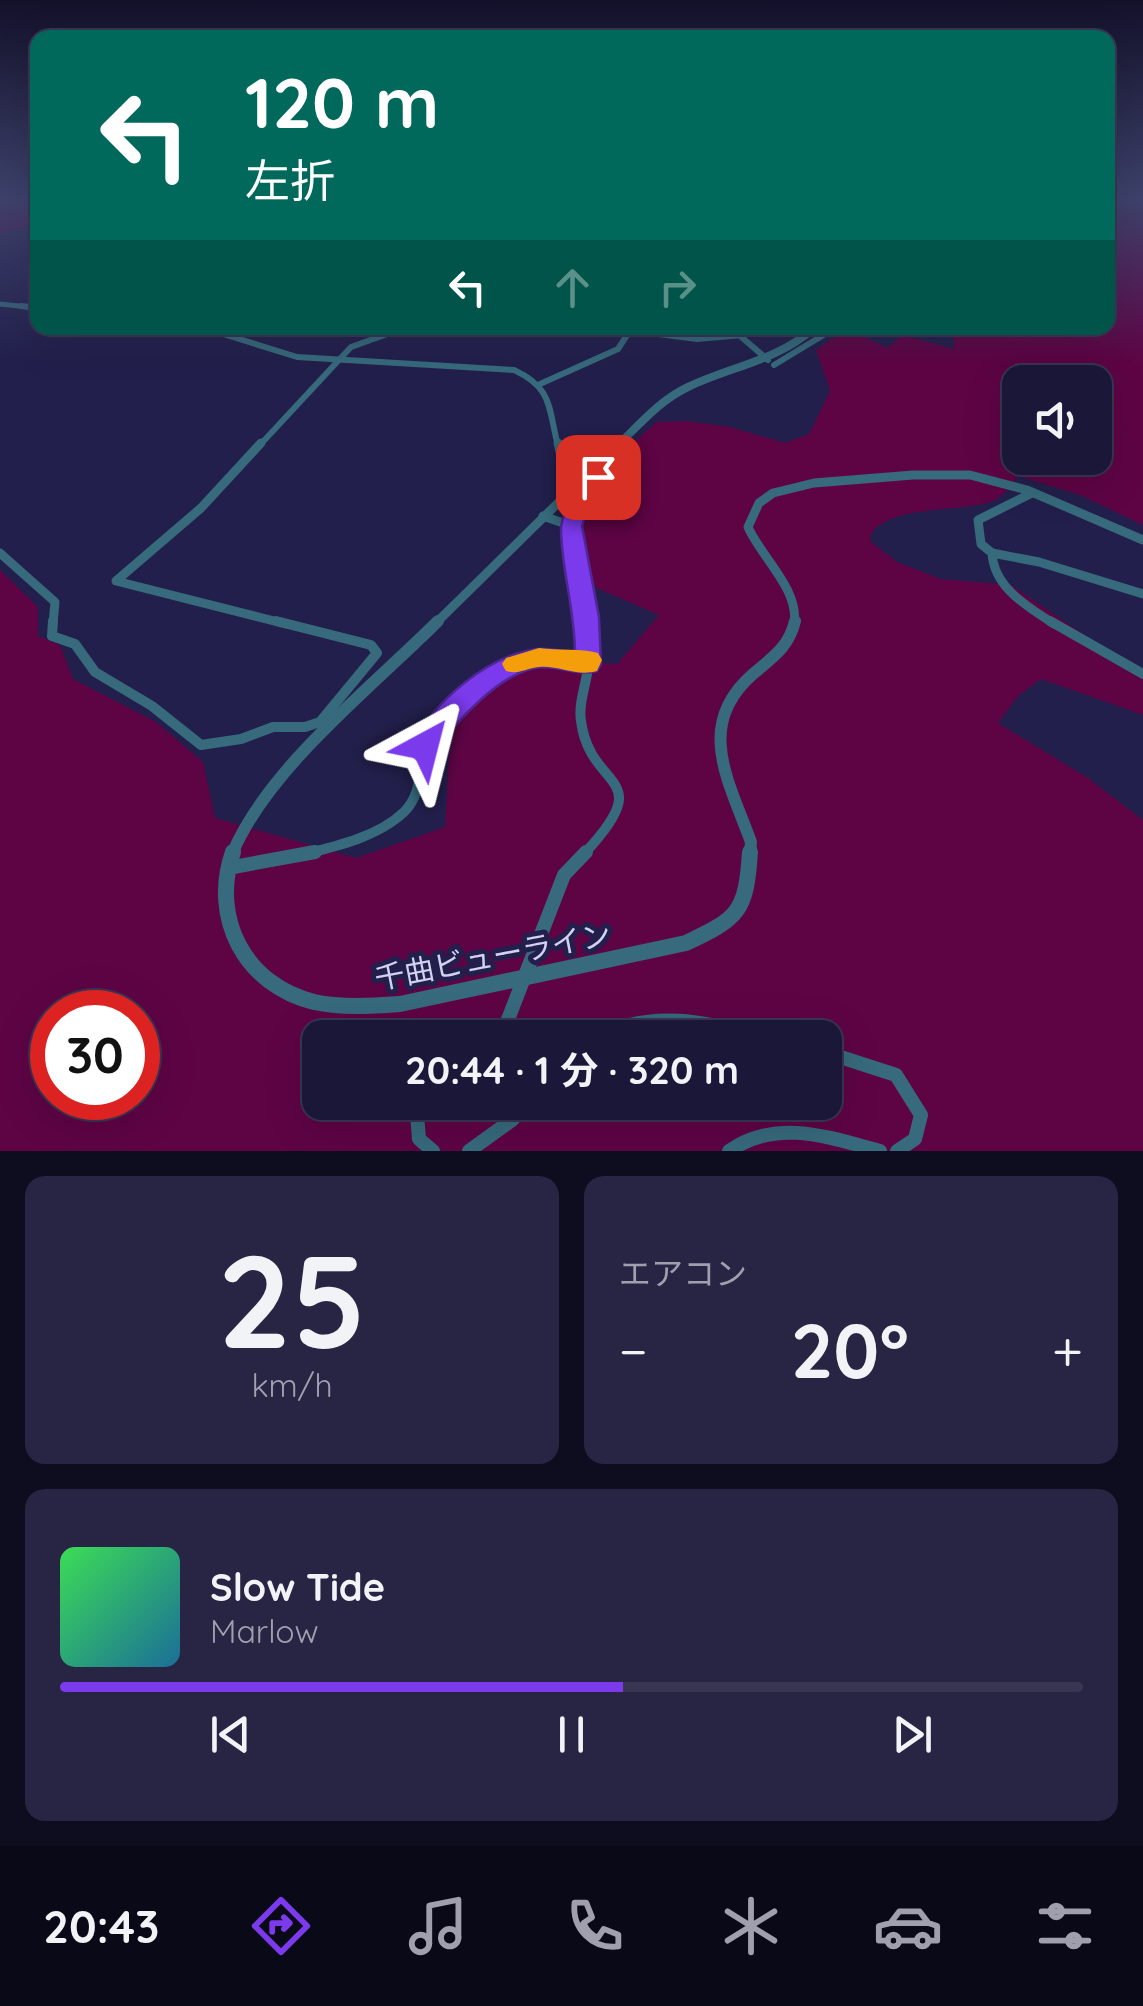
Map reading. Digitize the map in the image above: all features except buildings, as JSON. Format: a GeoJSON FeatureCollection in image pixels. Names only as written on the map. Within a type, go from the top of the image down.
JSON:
{"type":"FeatureCollection","features":[{"type":"Feature","properties":{"kind":"street"},"geometry":{"type":"LineString","coordinates":[[0,304],[30,307]]}},
{"type":"Feature","properties":{"kind":"street"},"geometry":{"type":"LineString","coordinates":[[226,335],[297,357],[503,369],[540,384],[618,349],[627,335]]}},
{"type":"Feature","properties":{"kind":"street"},"geometry":{"type":"LineString","coordinates":[[0,553],[55,602],[52,636],[74,644],[90,671],[146,702],[200,745],[241,738],[273,727],[305,727],[320,722],[372,660],[376,649],[116,580],[201,508],[355,345],[384,335]]}},
{"type":"Feature","properties":{"kind":"street"},"geometry":{"type":"LineString","coordinates":[[671,335],[697,339],[742,335],[771,362],[822,335]]}},
{"type":"Feature","properties":{"kind":"street","name":"千曲ビューライン"},"geometry":{"type":"LineString","coordinates":[[807,335],[771,362],[681,390],[542,516],[268,792],[238,837],[227,868],[224,910],[238,948],[260,976],[292,995],[358,1008],[400,1004],[686,942],[718,930],[740,906],[748,884],[751,842],[722,761],[718,726],[739,686],[790,642],[796,617],[794,600],[751,539],[748,516],[754,506],[774,492],[954,474],[990,478],[1143,540]]}},
{"type":"Feature","properties":{"kind":"street"},"geometry":{"type":"LineString","coordinates":[[508,1020],[564,875],[611,825],[620,806],[619,792],[582,734],[580,715],[588,664],[587,617],[572,526],[599,478],[562,464],[540,384]]}},
{"type":"Feature","properties":{"kind":"street"},"geometry":{"type":"LineString","coordinates":[[1032,493],[978,520],[980,542],[992,553],[1039,562],[1143,594]]}},
{"type":"Feature","properties":{"kind":"street"},"geometry":{"type":"LineString","coordinates":[[542,516],[572,526]]}},
{"type":"Feature","properties":{"kind":"street"},"geometry":{"type":"LineString","coordinates":[[992,553],[993,572],[1012,595],[1105,656],[1143,674]]}},
{"type":"Feature","properties":{"kind":"street"},"geometry":{"type":"LineString","coordinates":[[227,868],[304,855],[397,819],[420,789],[425,746],[443,717],[503,670],[526,659],[588,664]]}},
{"type":"Feature","properties":{"kind":"street"},"geometry":{"type":"LineString","coordinates":[[637,1020],[663,1016],[682,1020]]}},
{"type":"Feature","properties":{"kind":"street"},"geometry":{"type":"LineString","coordinates":[[842,1058],[896,1075],[918,1105],[921,1114],[916,1140],[897,1151]]}},
{"type":"Feature","properties":{"kind":"street"},"geometry":{"type":"LineString","coordinates":[[417,1120],[419,1139],[433,1151]]}},
{"type":"Feature","properties":{"kind":"street"},"geometry":{"type":"LineString","coordinates":[[469,1151],[512,1120]]}},
{"type":"Feature","properties":{"kind":"street"},"geometry":{"type":"LineString","coordinates":[[728,1151],[737,1143],[763,1134],[807,1132],[880,1151]]}},
{"type":"Feature","properties":{"kind":"shaded area"},"geometry":{"type":"Polygon","coordinates":[[[1115,255],[1143,255],[1143,525],[1080,495],[1018,476],[1006,492],[985,504],[912,513],[880,525],[870,535],[871,542],[897,562],[941,579],[1011,585],[1143,675],[1143,715],[1041,679],[1018,696],[998,723],[1088,778],[1143,820],[1143,1151],[0,1151],[0,570],[38,607],[38,636],[60,645],[73,679],[156,722],[203,762],[215,818],[356,858],[445,827],[449,756],[464,689],[536,659],[617,664],[659,615],[590,585],[580,523],[598,482],[621,453],[657,422],[730,427],[785,443],[809,434],[830,391],[816,350],[837,335],[861,335],[887,348],[903,335],[954,349],[953,335],[1115,335],[1115,255]]]}},
{"type":"Feature","properties":{"kind":"slow traffic"},"geometry":{"type":"LineString","coordinates":[[515,664],[539,658],[588,664],[589,660]]}},
{"type":"Feature","properties":{"kind":"route"},"geometry":{"type":"LineString","coordinates":[[425,746],[443,717],[503,670],[526,659],[539,658],[588,664],[587,617],[572,526],[598,477]]}}]}
